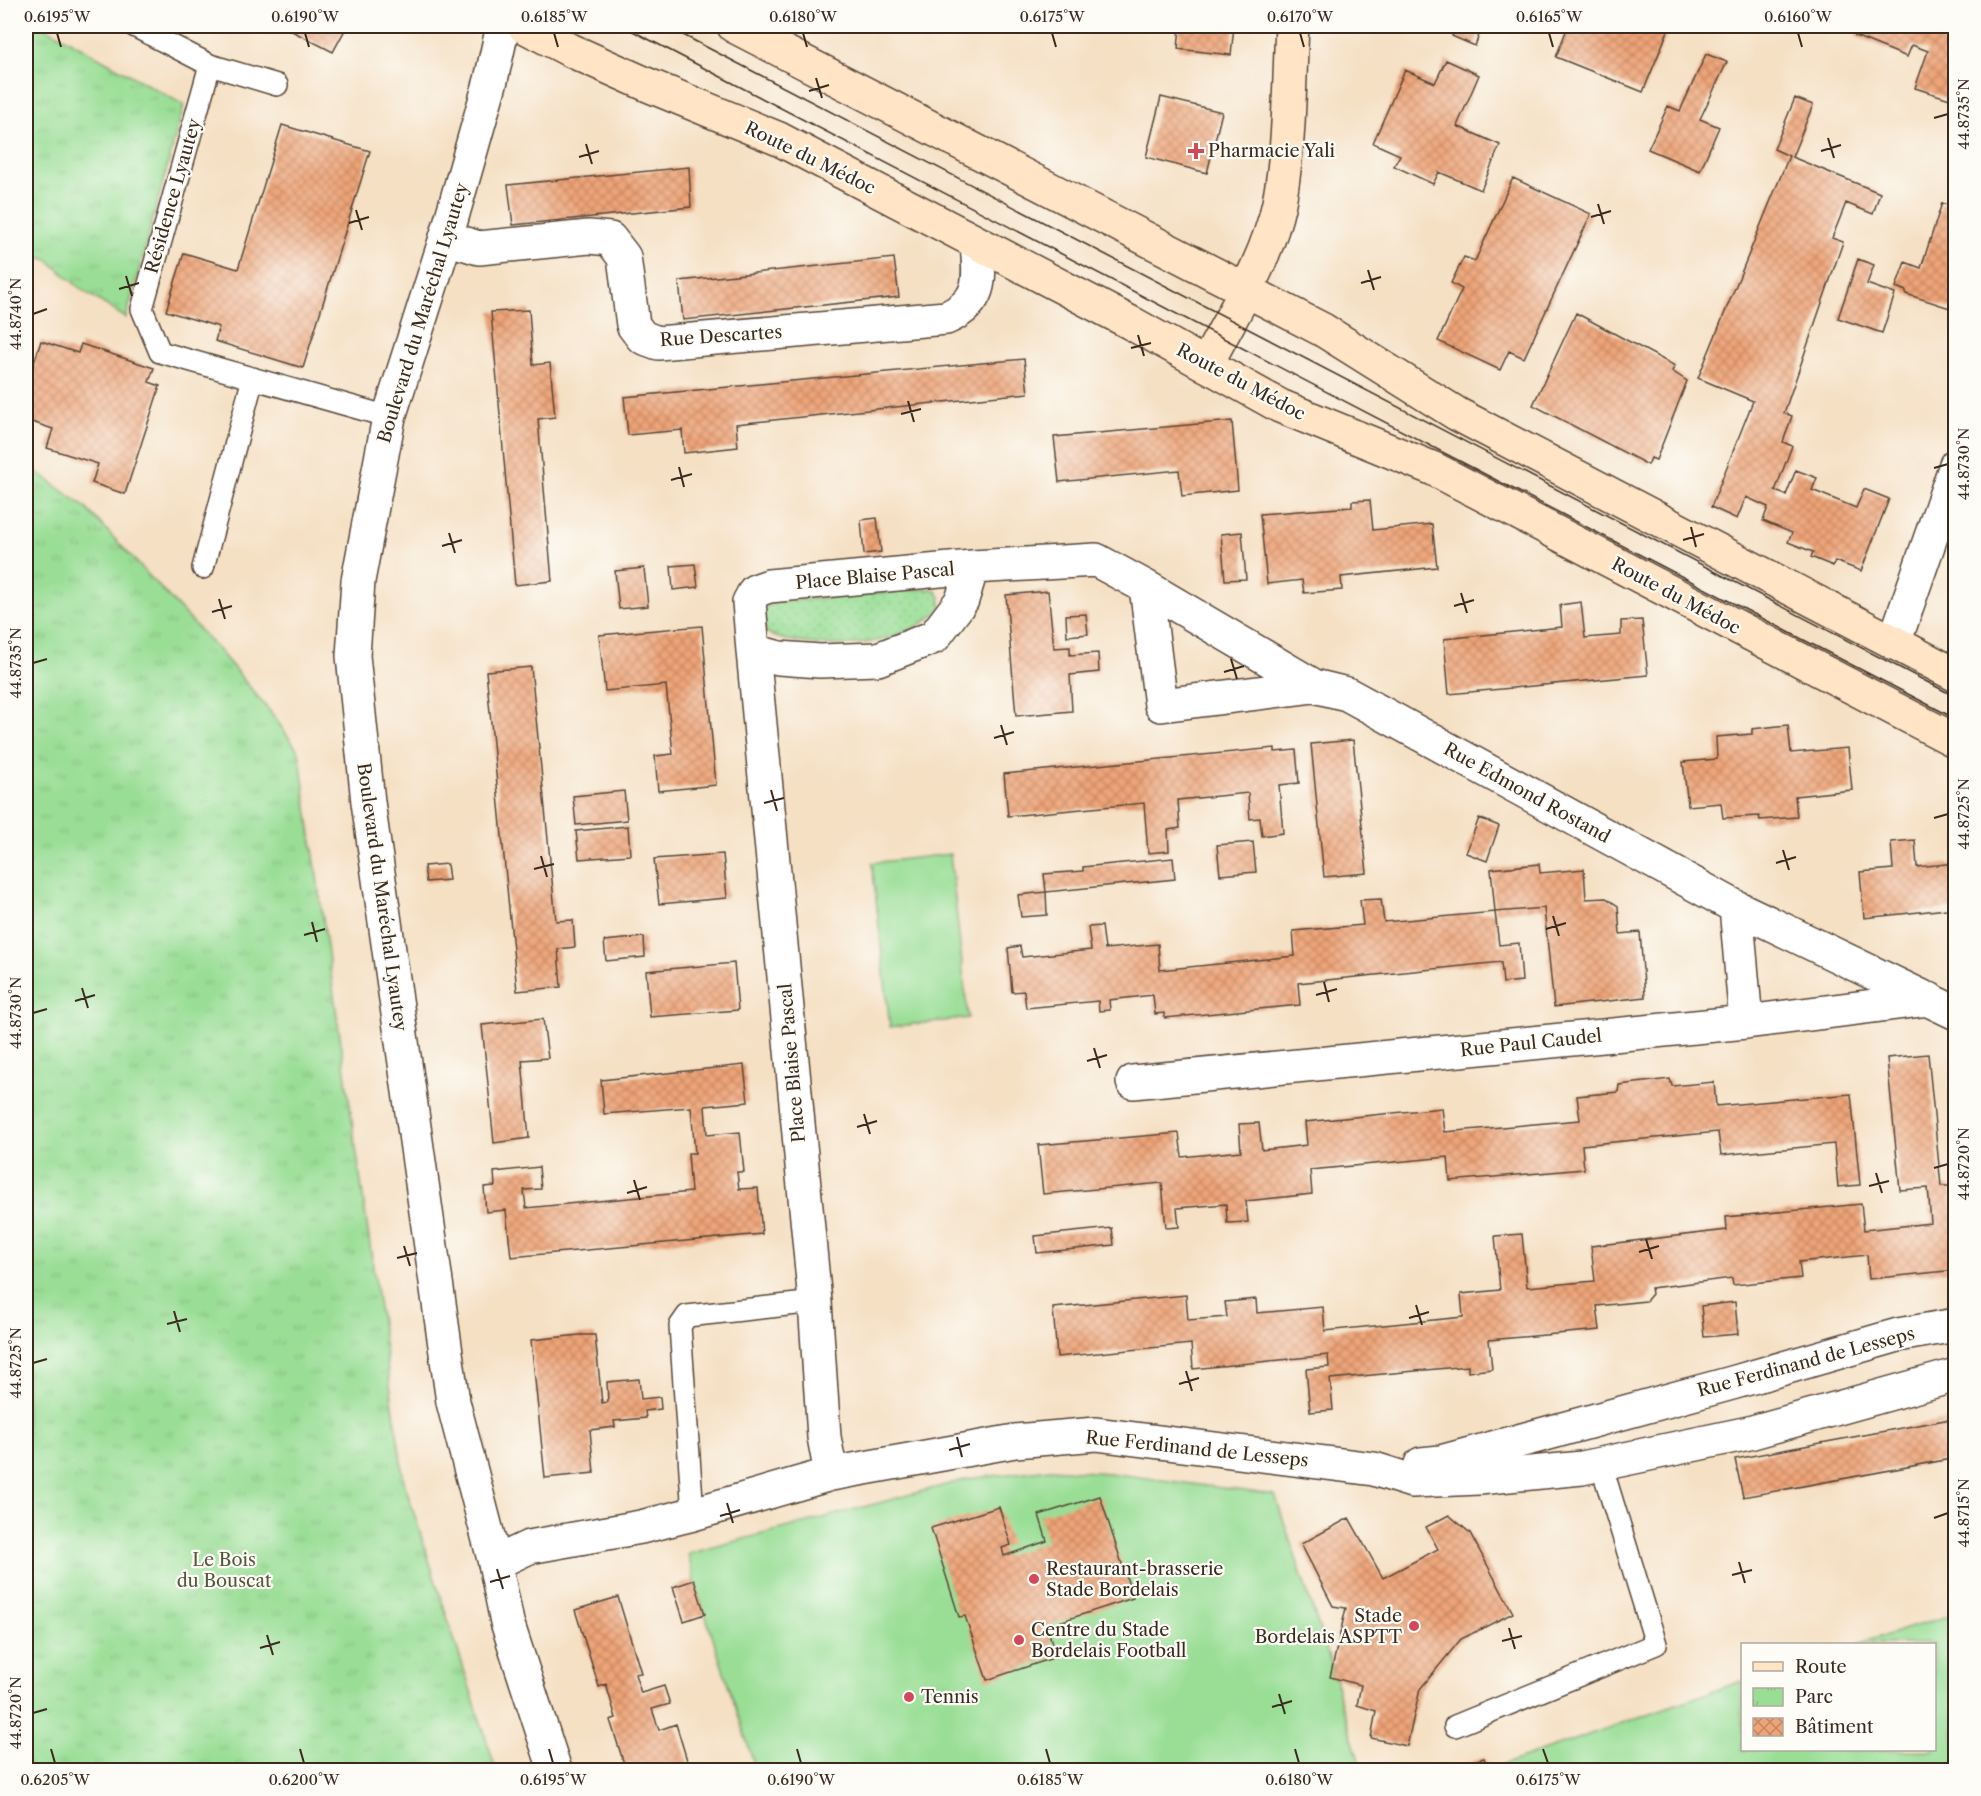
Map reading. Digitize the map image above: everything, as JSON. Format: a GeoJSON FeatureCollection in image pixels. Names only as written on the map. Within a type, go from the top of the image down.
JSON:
{"type":"FeatureCollection","features":[{"type":"Feature","properties":{"kind":"main road","name":"Route du Médoc"},"geometry":{"type":"LineString","coordinates":[[524,26],[570,50],[648,85],[779,139],[1133,324],[1280,406],[1434,469],[1956,741]]}},
{"type":"Feature","properties":{"kind":"main road"},"geometry":{"type":"LineString","coordinates":[[734,26],[1323,330],[1457,414],[1956,675]]}},
{"type":"Feature","properties":{"kind":"main road"},"geometry":{"type":"LineString","coordinates":[[1206,365],[1246,290],[1263,252],[1278,203],[1285,151],[1292,26]]}},
{"type":"Feature","properties":{"kind":"street","name":"Boulevard du Maréchal Lyautey"},"geometry":{"type":"LineString","coordinates":[[503,26],[491,80],[446,238],[389,417],[358,581],[353,656],[368,802],[453,1402],[495,1563],[507,1622],[555,1770]]}},
{"type":"Feature","properties":{"kind":"street","name":"Rue Descartes"},"geometry":{"type":"LineString","coordinates":[[446,238],[479,248],[589,237],[610,239],[624,257],[633,326],[642,338],[658,344],[946,318],[960,311],[971,301],[977,289],[980,273],[977,244]]}},
{"type":"Feature","properties":{"kind":"street"},"geometry":{"type":"LineString","coordinates":[[1894,642],[1956,465]]}},
{"type":"Feature","properties":{"kind":"street","name":"Rue Edmond Rostand"},"geometry":{"type":"LineString","coordinates":[[972,567],[1096,560],[1314,686],[1347,694],[1736,908],[1942,1006]]}},
{"type":"Feature","properties":{"kind":"street","name":"Place Blaise Pascal"},"geometry":{"type":"LineString","coordinates":[[753,651],[778,658],[878,659],[934,637],[962,600],[972,567],[769,586],[755,591],[749,602],[753,651],[815,1302],[825,1437],[831,1474]]}},
{"type":"Feature","properties":{"kind":"street","name":"Rue Edmond Rostand"},"geometry":{"type":"LineString","coordinates":[[1146,587],[1161,705],[1314,686]]}},
{"type":"Feature","properties":{"kind":"street"},"geometry":{"type":"LineString","coordinates":[[1736,908],[1746,1022]]}},
{"type":"Feature","properties":{"kind":"street","name":"Rue Paul Caudel"},"geometry":{"type":"LineString","coordinates":[[1133,1082],[1746,1022],[1942,1006]]}},
{"type":"Feature","properties":{"kind":"street","name":"Rue Ferdinand de Lesseps"},"geometry":{"type":"LineString","coordinates":[[1374,1469],[1441,1462],[1732,1383],[1898,1335],[1956,1325]]}},
{"type":"Feature","properties":{"kind":"street","name":"Rue Ferdinand de Lesseps"},"geometry":{"type":"LineString","coordinates":[[495,1563],[528,1547],[641,1527],[831,1474],[1015,1441],[1096,1434],[1374,1469],[1412,1481],[1479,1478],[1582,1468],[1601,1464],[1749,1432],[1956,1375]]}},
{"type":"Feature","properties":{"kind":"street"},"geometry":{"type":"LineString","coordinates":[[1658,1402],[1672,1448]]}},
{"type":"Feature","properties":{"kind":"lane"},"geometry":{"type":"LineString","coordinates":[[134,26],[210,65],[277,85]]}},
{"type":"Feature","properties":{"kind":"lane","name":"Résidence Lyautey"},"geometry":{"type":"LineString","coordinates":[[210,65],[142,309],[160,352],[389,417]]}},
{"type":"Feature","properties":{"kind":"lane"},"geometry":{"type":"LineString","coordinates":[[203,568],[253,378]]}},
{"type":"Feature","properties":{"kind":"lane"},"geometry":{"type":"LineString","coordinates":[[693,1514],[680,1326],[687,1316],[815,1302]]}},
{"type":"Feature","properties":{"kind":"lane"},"geometry":{"type":"LineString","coordinates":[[1455,1726],[1656,1644],[1601,1464]]}},
{"type":"Feature","properties":{"kind":"green space"},"geometry":{"type":"Polygon","coordinates":[[[26,26],[43,26],[184,105],[126,318],[82,290],[48,260],[26,253],[26,26]]]}},
{"type":"Feature","properties":{"kind":"green space","name":"Le Bois du Bouscat"},"geometry":{"type":"Polygon","coordinates":[[[26,464],[85,507],[222,654],[272,714],[299,752],[404,1482],[496,1770],[26,1770],[26,464]]]}},
{"type":"Feature","properties":{"kind":"green space"},"geometry":{"type":"Polygon","coordinates":[[[935,590],[940,597],[942,608],[928,620],[896,636],[860,644],[824,645],[786,640],[766,632],[764,612],[767,607],[778,602],[935,590]]]}},
{"type":"Feature","properties":{"kind":"green space"},"geometry":{"type":"Polygon","coordinates":[[[950,854],[968,1018],[890,1027],[872,863],[950,854]]]}},
{"type":"Feature","properties":{"kind":"green space","name":"Centre du Stade Bordelais Football"},"geometry":{"type":"Polygon","coordinates":[[[1050,1469],[1109,1473],[1275,1495],[1332,1667],[1330,1677],[1337,1679],[1338,1694],[1362,1770],[756,1770],[694,1580],[688,1554],[968,1479],[1050,1469]]]}},
{"type":"Feature","properties":{"kind":"green space"},"geometry":{"type":"Polygon","coordinates":[[[1955,1614],[1955,1770],[1488,1770],[1741,1681],[1741,1751],[1936,1751],[1936,1643],[1860,1643],[1955,1614]]]}},
{"type":"Feature","properties":{"kind":"building"},"geometry":{"type":"Polygon","coordinates":[[[282,26],[347,26],[333,52],[282,26]]]}},
{"type":"Feature","properties":{"kind":"building"},"geometry":{"type":"Polygon","coordinates":[[[1180,26],[1234,26],[1231,55],[1178,49],[1180,26]]]}},
{"type":"Feature","properties":{"kind":"building"},"geometry":{"type":"Polygon","coordinates":[[[1456,26],[1479,35],[1475,46],[1452,36],[1456,26]]]}},
{"type":"Feature","properties":{"kind":"building"},"geometry":{"type":"Polygon","coordinates":[[[1568,26],[1670,26],[1643,92],[1556,57],[1568,26]]]}},
{"type":"Feature","properties":{"kind":"building"},"geometry":{"type":"Polygon","coordinates":[[[1859,26],[1956,26],[1956,101],[1915,88],[1928,51],[1912,45],[1907,57],[1855,36],[1859,26]]]}},
{"type":"Feature","properties":{"kind":"building"},"geometry":{"type":"Polygon","coordinates":[[[1706,54],[1727,62],[1700,119],[1719,127],[1700,171],[1648,149],[1668,106],[1680,111],[1706,54]]]}},
{"type":"Feature","properties":{"kind":"building"},"geometry":{"type":"Polygon","coordinates":[[[1446,60],[1479,75],[1457,126],[1500,145],[1481,190],[1439,172],[1433,184],[1394,166],[1400,155],[1373,143],[1405,70],[1435,83],[1446,60]]]}},
{"type":"Feature","properties":{"kind":"building"},"geometry":{"type":"Polygon","coordinates":[[[1161,97],[1222,112],[1207,173],[1146,157],[1161,97]]]}},
{"type":"Feature","properties":{"kind":"building"},"geometry":{"type":"Polygon","coordinates":[[[1795,98],[1813,105],[1792,157],[1880,193],[1873,214],[1846,203],[1832,238],[1843,242],[1784,413],[1792,416],[1783,442],[1792,446],[1775,491],[1786,495],[1796,470],[1817,478],[1812,490],[1856,508],[1864,489],[1889,499],[1861,571],[1835,561],[1833,566],[1811,557],[1813,552],[1788,542],[1792,533],[1763,521],[1768,507],[1746,497],[1737,519],[1711,507],[1753,401],[1698,378],[1789,156],[1774,149],[1795,98]]]}},
{"type":"Feature","properties":{"kind":"building"},"geometry":{"type":"Polygon","coordinates":[[[282,125],[370,151],[303,368],[215,341],[219,327],[166,311],[184,253],[238,269],[282,125]]]}},
{"type":"Feature","properties":{"kind":"building"},"geometry":{"type":"Polygon","coordinates":[[[689,167],[691,207],[513,225],[508,185],[689,167]]]}},
{"type":"Feature","properties":{"kind":"building"},"geometry":{"type":"Polygon","coordinates":[[[1513,178],[1591,214],[1524,358],[1509,351],[1500,370],[1438,341],[1462,289],[1451,283],[1464,257],[1475,261],[1513,178]]]}},
{"type":"Feature","properties":{"kind":"building"},"geometry":{"type":"Polygon","coordinates":[[[1942,203],[1956,208],[1956,310],[1906,294],[1906,291],[1896,287],[1905,262],[1921,268],[1942,203]]]}},
{"type":"Feature","properties":{"kind":"building"},"geometry":{"type":"Polygon","coordinates":[[[894,258],[899,297],[683,320],[679,281],[894,258]]]}},
{"type":"Feature","properties":{"kind":"building"},"geometry":{"type":"Polygon","coordinates":[[[1858,259],[1874,265],[1867,284],[1895,294],[1882,333],[1838,318],[1858,259]]]}},
{"type":"Feature","properties":{"kind":"building"},"geometry":{"type":"Polygon","coordinates":[[[529,310],[533,365],[550,363],[555,417],[538,419],[552,581],[515,585],[491,312],[529,310]]]}},
{"type":"Feature","properties":{"kind":"building"},"geometry":{"type":"Polygon","coordinates":[[[1576,313],[1675,366],[1672,371],[1687,381],[1656,460],[1651,458],[1648,465],[1533,405],[1576,313]]]}},
{"type":"Feature","properties":{"kind":"building"},"geometry":{"type":"Polygon","coordinates":[[[41,341],[78,353],[81,344],[154,368],[149,382],[160,386],[125,494],[92,483],[98,464],[47,448],[53,429],[26,420],[26,388],[41,341]]]}},
{"type":"Feature","properties":{"kind":"building"},"geometry":{"type":"Polygon","coordinates":[[[1024,359],[1028,393],[736,424],[738,447],[684,453],[682,430],[628,435],[624,397],[1024,359]]]}},
{"type":"Feature","properties":{"kind":"building"},"geometry":{"type":"Polygon","coordinates":[[[1232,421],[1238,490],[1182,496],[1179,470],[1059,482],[1054,437],[1232,421]]]}},
{"type":"Feature","properties":{"kind":"building"},"geometry":{"type":"Polygon","coordinates":[[[1370,500],[1373,530],[1432,524],[1437,567],[1341,577],[1342,590],[1304,593],[1302,580],[1267,584],[1260,514],[1352,507],[1352,501],[1370,500]]]}},
{"type":"Feature","properties":{"kind":"building"},"geometry":{"type":"Polygon","coordinates":[[[877,518],[881,552],[864,554],[861,520],[877,518]]]}},
{"type":"Feature","properties":{"kind":"building"},"geometry":{"type":"Polygon","coordinates":[[[1242,532],[1246,579],[1225,580],[1221,534],[1242,532]]]}},
{"type":"Feature","properties":{"kind":"building"},"geometry":{"type":"Polygon","coordinates":[[[695,564],[698,587],[673,590],[671,566],[695,564]]]}},
{"type":"Feature","properties":{"kind":"building"},"geometry":{"type":"Polygon","coordinates":[[[644,568],[648,606],[619,609],[615,571],[644,568]]]}},
{"type":"Feature","properties":{"kind":"building"},"geometry":{"type":"Polygon","coordinates":[[[1048,591],[1054,648],[1070,647],[1070,655],[1098,653],[1099,672],[1070,675],[1072,711],[1016,716],[1006,595],[1048,591]]]}},
{"type":"Feature","properties":{"kind":"building"},"geometry":{"type":"Polygon","coordinates":[[[1581,602],[1585,638],[1621,635],[1621,621],[1642,620],[1648,675],[1449,694],[1444,639],[1562,627],[1560,605],[1581,602]]]}},
{"type":"Feature","properties":{"kind":"building"},"geometry":{"type":"Polygon","coordinates":[[[1086,614],[1088,634],[1067,636],[1066,615],[1086,614]]]}},
{"type":"Feature","properties":{"kind":"building"},"geometry":{"type":"Polygon","coordinates":[[[702,626],[716,785],[658,791],[655,756],[673,754],[666,685],[605,691],[599,635],[702,626]]]}},
{"type":"Feature","properties":{"kind":"building"},"geometry":{"type":"Polygon","coordinates":[[[531,667],[556,921],[573,920],[575,947],[558,949],[561,987],[517,991],[486,671],[531,667]]]}},
{"type":"Feature","properties":{"kind":"building"},"geometry":{"type":"Polygon","coordinates":[[[1788,725],[1791,753],[1848,748],[1852,790],[1795,796],[1797,817],[1760,820],[1759,816],[1723,818],[1721,803],[1688,806],[1683,762],[1717,759],[1716,737],[1752,734],[1752,729],[1788,725]]]}},
{"type":"Feature","properties":{"kind":"building"},"geometry":{"type":"Polygon","coordinates":[[[1353,740],[1367,873],[1324,877],[1311,744],[1353,740]]]}},
{"type":"Feature","properties":{"kind":"building"},"geometry":{"type":"Polygon","coordinates":[[[1275,748],[1275,752],[1296,750],[1299,783],[1279,785],[1283,833],[1262,836],[1260,818],[1250,819],[1248,793],[1178,800],[1180,828],[1168,830],[1169,851],[1148,853],[1144,803],[1008,816],[1004,774],[1275,748]]]}},
{"type":"Feature","properties":{"kind":"building"},"geometry":{"type":"Polygon","coordinates":[[[624,791],[627,820],[576,825],[573,796],[624,791]]]}},
{"type":"Feature","properties":{"kind":"building"},"geometry":{"type":"Polygon","coordinates":[[[1479,818],[1499,826],[1487,861],[1466,853],[1479,818]]]}},
{"type":"Feature","properties":{"kind":"building"},"geometry":{"type":"Polygon","coordinates":[[[628,826],[630,855],[579,859],[576,831],[628,826]]]}},
{"type":"Feature","properties":{"kind":"building"},"geometry":{"type":"Polygon","coordinates":[[[1915,840],[1917,867],[1956,863],[1956,908],[1864,918],[1860,872],[1893,869],[1891,842],[1915,840]]]}},
{"type":"Feature","properties":{"kind":"building"},"geometry":{"type":"Polygon","coordinates":[[[1253,842],[1256,872],[1220,875],[1217,845],[1253,842]]]}},
{"type":"Feature","properties":{"kind":"building"},"geometry":{"type":"Polygon","coordinates":[[[723,854],[727,898],[659,904],[654,859],[723,854]]]}},
{"type":"Feature","properties":{"kind":"building"},"geometry":{"type":"Polygon","coordinates":[[[1173,858],[1175,879],[1046,892],[1044,874],[1083,871],[1083,867],[1173,858]]]}},
{"type":"Feature","properties":{"kind":"building"},"geometry":{"type":"Polygon","coordinates":[[[447,864],[449,880],[426,882],[424,866],[447,864]]]}},
{"type":"Feature","properties":{"kind":"building"},"geometry":{"type":"Polygon","coordinates":[[[1539,864],[1540,873],[1584,869],[1586,899],[1606,898],[1618,906],[1620,934],[1640,932],[1645,997],[1554,1007],[1544,908],[1495,912],[1491,869],[1539,864]]]}},
{"type":"Feature","properties":{"kind":"building"},"geometry":{"type":"Polygon","coordinates":[[[1046,892],[1047,915],[1021,917],[1018,895],[1046,892]]]}},
{"type":"Feature","properties":{"kind":"building"},"geometry":{"type":"Polygon","coordinates":[[[1381,899],[1384,922],[1495,912],[1499,945],[1519,943],[1522,981],[1503,983],[1501,962],[1298,983],[1300,1005],[1165,1018],[1164,1013],[1155,1014],[1153,995],[1109,1000],[1110,1010],[1099,1011],[1098,1001],[1026,1008],[1024,991],[1012,992],[1008,948],[1020,946],[1022,957],[1091,950],[1088,927],[1102,926],[1105,949],[1158,944],[1160,970],[1295,956],[1293,931],[1363,925],[1360,900],[1381,899]]]}},
{"type":"Feature","properties":{"kind":"building"},"geometry":{"type":"Polygon","coordinates":[[[644,937],[645,957],[606,961],[604,941],[644,937]]]}},
{"type":"Feature","properties":{"kind":"building"},"geometry":{"type":"Polygon","coordinates":[[[734,963],[738,1010],[650,1017],[646,971],[734,963]]]}},
{"type":"Feature","properties":{"kind":"building"},"geometry":{"type":"Polygon","coordinates":[[[543,1019],[548,1058],[522,1060],[529,1138],[494,1143],[482,1025],[543,1019]]]}},
{"type":"Feature","properties":{"kind":"building"},"geometry":{"type":"Polygon","coordinates":[[[1928,1054],[1941,1186],[1950,1186],[1954,1221],[1956,1221],[1956,1270],[1869,1279],[1867,1255],[1799,1262],[1801,1278],[1733,1285],[1732,1278],[1651,1288],[1652,1294],[1646,1301],[1597,1306],[1600,1330],[1489,1340],[1492,1369],[1468,1372],[1468,1366],[1330,1379],[1333,1410],[1310,1412],[1306,1369],[1329,1367],[1328,1355],[1193,1369],[1191,1344],[1057,1357],[1053,1308],[1186,1295],[1188,1320],[1227,1317],[1225,1302],[1256,1299],[1257,1313],[1323,1307],[1325,1331],[1463,1317],[1461,1294],[1500,1290],[1495,1236],[1522,1234],[1527,1287],[1595,1281],[1591,1246],[1727,1230],[1726,1217],[1861,1204],[1864,1230],[1931,1223],[1928,1188],[1900,1190],[1887,1058],[1928,1054]]]}},
{"type":"Feature","properties":{"kind":"building"},"geometry":{"type":"Polygon","coordinates":[[[744,1065],[748,1102],[705,1106],[707,1135],[740,1132],[744,1172],[737,1172],[739,1189],[758,1188],[762,1234],[511,1257],[506,1210],[486,1212],[484,1187],[495,1186],[494,1172],[539,1167],[541,1189],[524,1190],[526,1208],[691,1192],[688,1153],[695,1153],[691,1107],[604,1114],[601,1080],[744,1065]]]}},
{"type":"Feature","properties":{"kind":"building"},"geometry":{"type":"Polygon","coordinates":[[[1670,1079],[1672,1086],[1714,1082],[1716,1106],[1851,1094],[1860,1185],[1838,1187],[1834,1144],[1721,1155],[1718,1132],[1582,1145],[1584,1169],[1450,1181],[1448,1157],[1310,1170],[1312,1194],[1246,1201],[1248,1222],[1227,1223],[1226,1204],[1177,1208],[1179,1227],[1166,1228],[1162,1183],[1043,1194],[1038,1145],[1179,1133],[1182,1157],[1241,1151],[1239,1124],[1259,1123],[1262,1150],[1307,1145],[1305,1122],[1442,1108],[1445,1132],[1580,1120],[1577,1096],[1618,1092],[1619,1085],[1670,1079]]]}},
{"type":"Feature","properties":{"kind":"building"},"geometry":{"type":"Polygon","coordinates":[[[1112,1228],[1114,1245],[1037,1253],[1035,1236],[1112,1228]]]}},
{"type":"Feature","properties":{"kind":"building"},"geometry":{"type":"Polygon","coordinates":[[[1735,1302],[1738,1334],[1704,1337],[1701,1306],[1735,1302]]]}},
{"type":"Feature","properties":{"kind":"building"},"geometry":{"type":"Polygon","coordinates":[[[595,1335],[602,1403],[608,1402],[607,1382],[639,1379],[641,1399],[660,1397],[661,1409],[645,1411],[646,1418],[614,1421],[615,1427],[590,1430],[594,1473],[545,1478],[531,1340],[595,1335]]]}},
{"type":"Feature","properties":{"kind":"building"},"geometry":{"type":"Polygon","coordinates":[[[1956,1418],[1956,1458],[1743,1497],[1735,1459],[1956,1418]]]}},
{"type":"Feature","properties":{"kind":"building"},"geometry":{"type":"Polygon","coordinates":[[[1100,1496],[1133,1598],[1047,1626],[1056,1657],[987,1680],[965,1616],[959,1617],[931,1528],[999,1507],[1011,1545],[1002,1548],[1004,1556],[1047,1541],[1039,1515],[1100,1496]]]}},
{"type":"Feature","properties":{"kind":"building","name":"Stade Bordelais ASPTT"},"geometry":{"type":"Polygon","coordinates":[[[1449,1515],[1470,1533],[1513,1613],[1461,1639],[1420,1689],[1407,1746],[1371,1738],[1376,1711],[1357,1705],[1361,1685],[1330,1677],[1346,1608],[1333,1606],[1301,1544],[1349,1518],[1383,1578],[1438,1549],[1426,1527],[1449,1515]]]}},
{"type":"Feature","properties":{"kind":"building"},"geometry":{"type":"Polygon","coordinates":[[[694,1580],[705,1614],[684,1621],[673,1587],[694,1580]]]}},
{"type":"Feature","properties":{"kind":"building"},"geometry":{"type":"Polygon","coordinates":[[[618,1597],[641,1673],[635,1674],[641,1693],[664,1686],[670,1704],[652,1709],[659,1730],[676,1724],[690,1770],[626,1770],[610,1720],[616,1718],[606,1684],[599,1687],[575,1610],[618,1597]]]}},
{"type":"Feature","properties":{"kind":"building"},"geometry":{"type":"Polygon","coordinates":[[[1484,1758],[1489,1770],[1448,1770],[1484,1758]]]}},
{"type":"Feature","properties":{"kind":"tram line"},"geometry":{"type":"LineString","coordinates":[[623,26],[1956,719]]}},
{"type":"Feature","properties":{"kind":"tram line"},"geometry":{"type":"LineString","coordinates":[[666,26],[1956,697]]}},
{"type":"Feature","properties":{"kind":"place","name":"Pharmacie Yali"},"geometry":{"type":"Point","coordinates":[1196,151]}},
{"type":"Feature","properties":{"kind":"place","name":"Restaurant-brasserie Stade Bordelais"},"geometry":{"type":"Point","coordinates":[1034,1579]}},
{"type":"Feature","properties":{"kind":"place","name":"Stade Bordelais ASPTT"},"geometry":{"type":"Point","coordinates":[1414,1626]}},
{"type":"Feature","properties":{"kind":"place","name":"Centre du Stade Bordelais Football"},"geometry":{"type":"Point","coordinates":[1019,1640]}},
{"type":"Feature","properties":{"kind":"place","name":"Tennis"},"geometry":{"type":"Point","coordinates":[909,1697]}}]}
